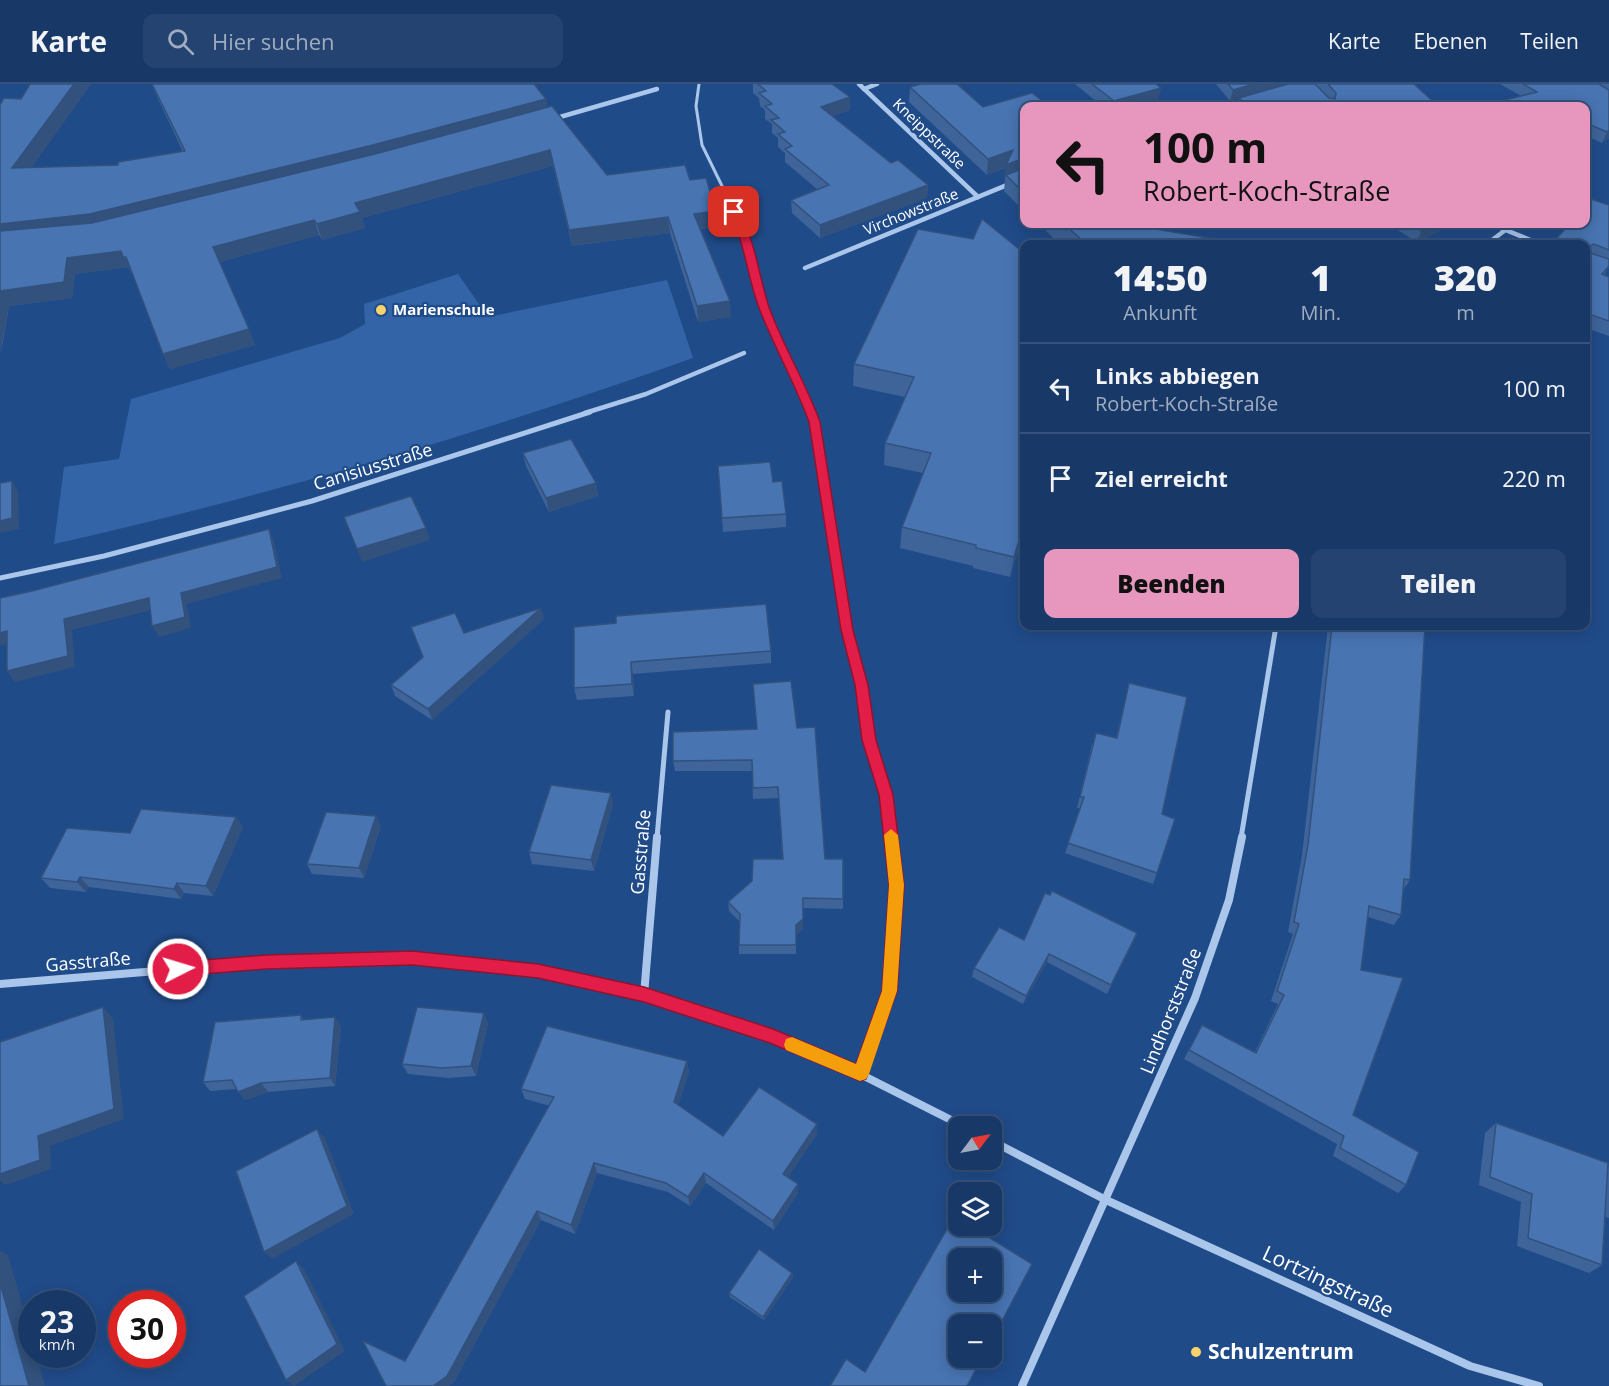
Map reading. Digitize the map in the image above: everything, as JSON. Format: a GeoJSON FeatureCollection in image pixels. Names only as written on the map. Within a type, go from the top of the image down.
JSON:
{"type":"FeatureCollection","features":[{"type":"Feature","properties":{"kind":"street","name":"Kneippstraße"},"geometry":{"type":"LineString","coordinates":[[859,84],[978,197]]}},
{"type":"Feature","properties":{"kind":"street","name":"Kneippstraße"},"geometry":{"type":"LineString","coordinates":[[864,88],[877,84]]}},
{"type":"Feature","properties":{"kind":"street"},"geometry":{"type":"LineString","coordinates":[[544,121],[657,89]]}},
{"type":"Feature","properties":{"kind":"street"},"geometry":{"type":"LineString","coordinates":[[1243,102],[1251,100]]}},
{"type":"Feature","properties":{"kind":"street","name":"Virchowstraße"},"geometry":{"type":"LineString","coordinates":[[806,268],[1020,180]]}},
{"type":"Feature","properties":{"kind":"street"},"geometry":{"type":"LineString","coordinates":[[1498,228],[1529,240]]}},
{"type":"Feature","properties":{"kind":"street"},"geometry":{"type":"LineString","coordinates":[[1492,240],[1504,231]]}},
{"type":"Feature","properties":{"kind":"street","name":"Canisiusstraße"},"geometry":{"type":"LineString","coordinates":[[0,578],[104,556],[312,501],[646,394],[744,353]]}},
{"type":"Feature","properties":{"kind":"street","name":"Lindhorststraße"},"geometry":{"type":"LineString","coordinates":[[1022,1386],[1196,998],[1229,900],[1250,796],[1275,630]]}},
{"type":"Feature","properties":{"kind":"street","name":"Gasstraße"},"geometry":{"type":"LineString","coordinates":[[644,994],[668,712]]}},
{"type":"Feature","properties":{"kind":"street","name":"Gasstraße"},"geometry":{"type":"LineString","coordinates":[[0,984],[266,962],[412,958],[538,971],[644,994],[773,1037],[860,1074],[948,1118]]}},
{"type":"Feature","properties":{"kind":"street"},"geometry":{"type":"LineString","coordinates":[[1002,1146],[1106,1200]]}},
{"type":"Feature","properties":{"kind":"street","name":"Lortzingstraße"},"geometry":{"type":"LineString","coordinates":[[1106,1200],[1470,1366],[1539,1386]]}},
{"type":"Feature","properties":{"kind":"lane"},"geometry":{"type":"LineString","coordinates":[[699,84],[695,104],[695,123],[723,192],[744,232],[764,308],[804,392],[814,422],[847,630],[861,685],[869,740],[886,795],[897,885],[890,991],[860,1074]]}},
{"type":"Feature","properties":{"kind":"shaded area"},"geometry":{"type":"Polygon","coordinates":[[[458,274],[488,317],[667,280],[693,358],[535,412],[376,461],[216,505],[54,544],[64,467],[119,459],[131,399],[340,338],[365,324],[364,304],[458,274]]]}},
{"type":"Feature","properties":{"kind":"building"},"geometry":{"type":"Polygon","coordinates":[[[30,84],[74,84],[12,168],[118,165],[118,162],[185,151],[152,84],[534,84],[546,99],[373,145],[90,214],[0,224],[0,105],[4,98],[21,99],[30,84]]]}},
{"type":"Feature","properties":{"kind":"building"},"geometry":{"type":"Polygon","coordinates":[[[758,84],[832,84],[850,97],[821,107],[891,163],[898,160],[928,185],[820,225],[791,200],[829,185],[785,149],[792,146],[778,134],[785,132],[771,120],[779,118],[765,106],[772,104],[759,93],[766,91],[758,84]]]}},
{"type":"Feature","properties":{"kind":"building"},"geometry":{"type":"Polygon","coordinates":[[[921,84],[957,84],[983,107],[1032,93],[1044,102],[1020,102],[1020,160],[1006,165],[1013,150],[988,159],[910,87],[921,84]]]}},
{"type":"Feature","properties":{"kind":"building"},"geometry":{"type":"Polygon","coordinates":[[[1092,84],[1156,84],[1161,88],[1114,101],[1092,84]]]}},
{"type":"Feature","properties":{"kind":"building"},"geometry":{"type":"Polygon","coordinates":[[[1228,84],[1254,84],[1233,90],[1228,84]]]}},
{"type":"Feature","properties":{"kind":"building"},"geometry":{"type":"Polygon","coordinates":[[[1288,84],[1315,84],[1329,98],[1335,99],[1336,93],[1328,84],[1414,84],[1434,102],[1243,102],[1239,98],[1288,84]]]}},
{"type":"Feature","properties":{"kind":"building"},"geometry":{"type":"Polygon","coordinates":[[[1523,84],[1599,84],[1609,90],[1609,130],[1607,132],[1590,125],[1590,102],[1497,102],[1537,92],[1523,84]]]}},
{"type":"Feature","properties":{"kind":"building"},"geometry":{"type":"Polygon","coordinates":[[[552,106],[607,175],[685,165],[690,180],[706,178],[716,211],[694,214],[730,301],[697,306],[668,217],[569,230],[550,150],[355,203],[360,212],[317,224],[314,220],[213,247],[249,329],[163,354],[126,257],[123,257],[121,251],[67,258],[64,282],[0,291],[0,231],[92,223],[375,154],[552,106]]]}},
{"type":"Feature","properties":{"kind":"building"},"geometry":{"type":"Polygon","coordinates":[[[1020,170],[1020,189],[1006,175],[1020,170]]]}},
{"type":"Feature","properties":{"kind":"building"},"geometry":{"type":"Polygon","coordinates":[[[1590,199],[1609,205],[1609,250],[1594,244],[1590,246],[1590,240],[1555,240],[1566,228],[1590,228],[1590,199]]]}},
{"type":"Feature","properties":{"kind":"building"},"geometry":{"type":"Polygon","coordinates":[[[982,219],[1020,250],[1020,537],[1014,557],[902,527],[931,453],[885,443],[914,377],[854,364],[918,229],[973,239],[982,219]]]}},
{"type":"Feature","properties":{"kind":"building"},"geometry":{"type":"Polygon","coordinates":[[[1068,228],[1150,228],[1221,240],[1082,240],[1068,228]]]}},
{"type":"Feature","properties":{"kind":"building"},"geometry":{"type":"Polygon","coordinates":[[[1590,253],[1609,259],[1609,266],[1602,274],[1609,277],[1609,321],[1590,314],[1590,253]]]}},
{"type":"Feature","properties":{"kind":"building"},"geometry":{"type":"Polygon","coordinates":[[[571,439],[596,483],[546,498],[523,453],[571,439]]]}},
{"type":"Feature","properties":{"kind":"building"},"geometry":{"type":"Polygon","coordinates":[[[770,462],[773,482],[782,481],[786,514],[722,518],[718,466],[770,462]]]}},
{"type":"Feature","properties":{"kind":"building"},"geometry":{"type":"Polygon","coordinates":[[[12,481],[12,518],[0,521],[0,483],[12,481]]]}},
{"type":"Feature","properties":{"kind":"building"},"geometry":{"type":"Polygon","coordinates":[[[411,496],[426,528],[357,549],[344,517],[411,496]]]}},
{"type":"Feature","properties":{"kind":"building"},"geometry":{"type":"Polygon","coordinates":[[[269,529],[277,567],[181,593],[185,617],[152,626],[149,598],[64,619],[68,656],[7,671],[7,631],[0,633],[0,598],[269,529]]]}},
{"type":"Feature","properties":{"kind":"building"},"geometry":{"type":"Polygon","coordinates":[[[766,604],[771,651],[631,662],[632,684],[574,688],[574,627],[616,623],[616,616],[766,604]]]}},
{"type":"Feature","properties":{"kind":"building"},"geometry":{"type":"Polygon","coordinates":[[[541,608],[428,709],[391,685],[423,657],[411,627],[455,613],[464,633],[541,608]]]}},
{"type":"Feature","properties":{"kind":"building"},"geometry":{"type":"Polygon","coordinates":[[[1332,630],[1425,630],[1410,880],[1404,879],[1401,915],[1369,906],[1361,970],[1403,978],[1353,1115],[1419,1152],[1406,1185],[1340,1148],[1344,1136],[1189,1050],[1202,1025],[1256,1053],[1284,995],[1277,991],[1299,924],[1294,922],[1308,845],[1332,630]]]}},
{"type":"Feature","properties":{"kind":"building"},"geometry":{"type":"Polygon","coordinates":[[[791,681],[797,728],[815,727],[825,859],[843,859],[843,899],[803,898],[803,919],[796,925],[796,945],[739,945],[740,914],[728,902],[752,881],[753,859],[783,859],[778,787],[753,788],[752,760],[673,761],[673,732],[757,729],[753,684],[791,681]]]}},
{"type":"Feature","properties":{"kind":"building"},"geometry":{"type":"Polygon","coordinates":[[[1129,683],[1187,697],[1162,814],[1175,819],[1157,873],[1068,843],[1084,797],[1080,797],[1096,733],[1117,738],[1129,683]]]}},
{"type":"Feature","properties":{"kind":"building"},"geometry":{"type":"Polygon","coordinates":[[[551,785],[611,793],[591,860],[529,852],[551,785]]]}},
{"type":"Feature","properties":{"kind":"building"},"geometry":{"type":"Polygon","coordinates":[[[141,809],[236,817],[206,886],[177,883],[174,889],[80,877],[77,882],[41,878],[67,828],[130,833],[141,809]]]}},
{"type":"Feature","properties":{"kind":"building"},"geometry":{"type":"Polygon","coordinates":[[[326,812],[376,816],[359,868],[307,864],[326,812]]]}},
{"type":"Feature","properties":{"kind":"building"},"geometry":{"type":"Polygon","coordinates":[[[1052,891],[1137,933],[1111,985],[1049,954],[1026,996],[974,968],[999,927],[1024,940],[1045,893],[1050,895],[1052,891]]]}},
{"type":"Feature","properties":{"kind":"building"},"geometry":{"type":"Polygon","coordinates":[[[103,1007],[114,1109],[38,1136],[40,1160],[0,1174],[0,1042],[103,1007]]]}},
{"type":"Feature","properties":{"kind":"building"},"geometry":{"type":"Polygon","coordinates":[[[417,1007],[484,1013],[471,1066],[442,1068],[402,1064],[417,1007]]]}},
{"type":"Feature","properties":{"kind":"building"},"geometry":{"type":"Polygon","coordinates":[[[301,1015],[301,1020],[335,1017],[330,1078],[261,1083],[238,1092],[232,1080],[203,1082],[215,1022],[301,1015]]]}},
{"type":"Feature","properties":{"kind":"building"},"geometry":{"type":"Polygon","coordinates":[[[547,1026],[687,1061],[674,1102],[723,1136],[759,1087],[817,1124],[783,1174],[798,1184],[773,1221],[704,1173],[688,1197],[666,1183],[594,1163],[571,1225],[537,1211],[447,1376],[433,1386],[386,1386],[363,1341],[405,1361],[554,1097],[521,1089],[547,1026]]]}},
{"type":"Feature","properties":{"kind":"building"},"geometry":{"type":"Polygon","coordinates":[[[1496,1123],[1608,1163],[1602,1265],[1528,1238],[1532,1194],[1490,1177],[1496,1123]]]}},
{"type":"Feature","properties":{"kind":"building"},"geometry":{"type":"Polygon","coordinates":[[[317,1129],[347,1206],[264,1252],[236,1171],[317,1129]]]}},
{"type":"Feature","properties":{"kind":"building"},"geometry":{"type":"Polygon","coordinates":[[[948,1227],[948,1236],[987,1236],[1032,1264],[1002,1321],[1002,1314],[948,1314],[948,1368],[977,1368],[967,1386],[830,1386],[846,1359],[865,1372],[948,1227]]]}},
{"type":"Feature","properties":{"kind":"building"},"geometry":{"type":"Polygon","coordinates":[[[759,1249],[792,1273],[763,1317],[729,1293],[759,1249]]]}},
{"type":"Feature","properties":{"kind":"building"},"geometry":{"type":"Polygon","coordinates":[[[296,1261],[337,1344],[286,1380],[244,1296],[296,1261]]]}},
{"type":"Feature","properties":{"kind":"building"},"geometry":{"type":"Polygon","coordinates":[[[0,1283],[18,1347],[18,1368],[24,1368],[29,1386],[0,1386],[0,1283]]]}},
{"type":"Feature","properties":{"kind":"slow traffic"},"geometry":{"type":"LineString","coordinates":[[792,1045],[860,1074],[890,991],[897,885],[891,835]]}},
{"type":"Feature","properties":{"kind":"place","name":"Marienschule"},"geometry":{"type":"Point","coordinates":[381,310]}},
{"type":"Feature","properties":{"kind":"place","name":"Schulzentrum"},"geometry":{"type":"Point","coordinates":[1196,1352]}},
{"type":"Feature","properties":{"kind":"route"},"geometry":{"type":"LineString","coordinates":[[178,969],[266,962],[412,958],[538,971],[644,994],[773,1037],[860,1074],[890,991],[897,885],[886,795],[869,740],[861,685],[847,630],[814,422],[804,392],[764,308],[756,283],[751,253],[734,212]]}}]}
